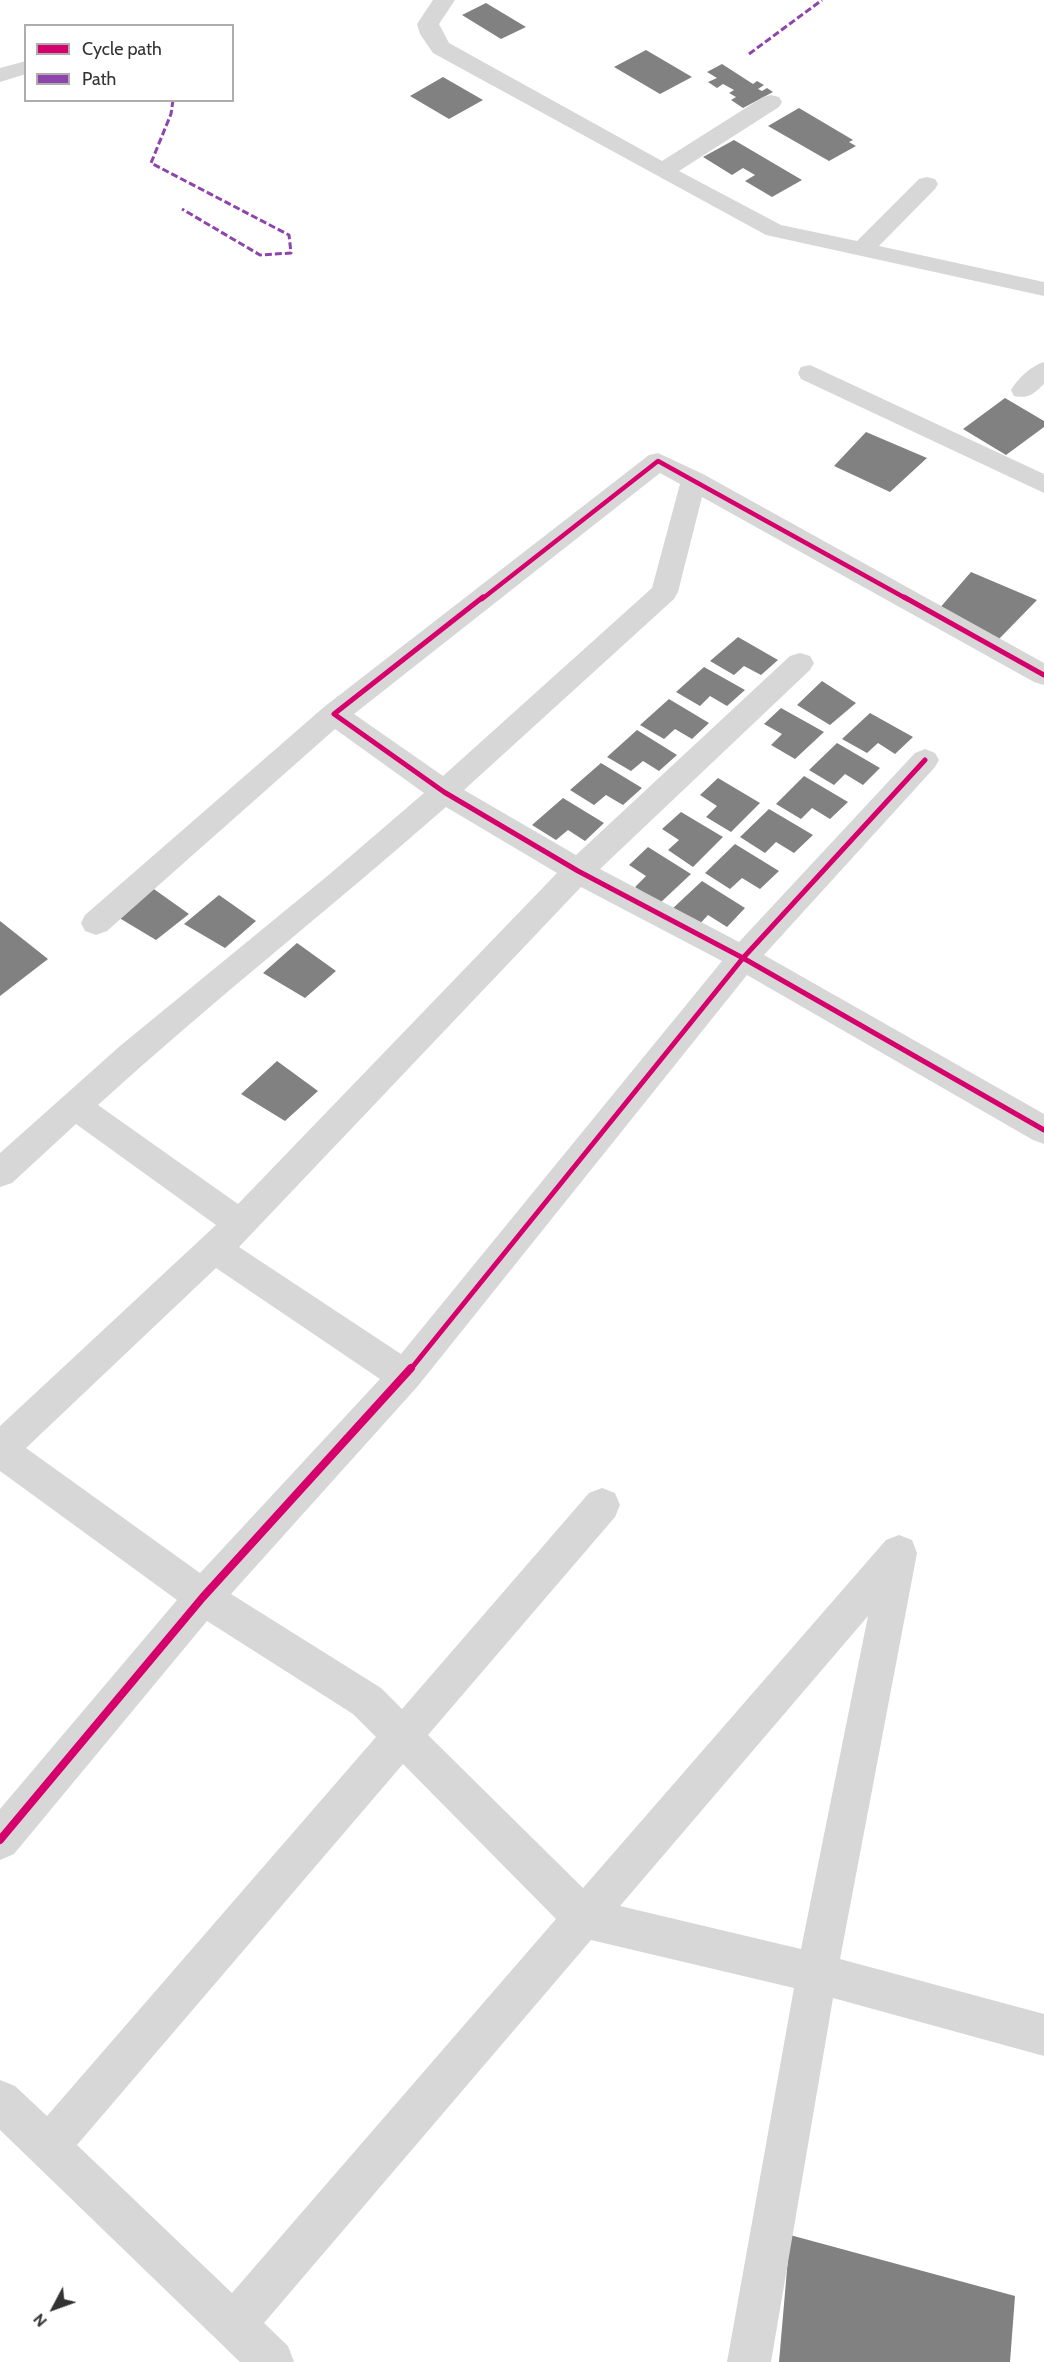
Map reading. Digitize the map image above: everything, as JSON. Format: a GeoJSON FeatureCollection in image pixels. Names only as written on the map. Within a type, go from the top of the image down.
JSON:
{"type":"FeatureCollection","features":[{"type":"Feature","properties":{"kind":"street"},"geometry":{"type":"LineString","coordinates":[[444,0],[428,24],[431,34],[441,48],[774,230],[1044,289]]}},
{"type":"Feature","properties":{"kind":"street"},"geometry":{"type":"LineString","coordinates":[[0,75],[24,68]]}},
{"type":"Feature","properties":{"kind":"street"},"geometry":{"type":"LineString","coordinates":[[663,171],[771,102]]}},
{"type":"Feature","properties":{"kind":"street"},"geometry":{"type":"LineString","coordinates":[[862,250],[927,184]]}},
{"type":"Feature","properties":{"kind":"street"},"geometry":{"type":"LineString","coordinates":[[1023,390],[1044,370]]}},
{"type":"Feature","properties":{"kind":"street"},"geometry":{"type":"LineString","coordinates":[[810,373],[1044,484]]}},
{"type":"Feature","properties":{"kind":"street"},"geometry":{"type":"LineString","coordinates":[[96,923],[333,714],[658,461],[1044,675]]}},
{"type":"Feature","properties":{"kind":"street"},"geometry":{"type":"LineString","coordinates":[[0,1173],[131,1055],[342,881],[444,792],[664,592],[694,480]]}},
{"type":"Feature","properties":{"kind":"street"},"geometry":{"type":"LineString","coordinates":[[800,663],[578,871],[240,1224],[0,1450],[203,1597],[367,1701],[584,1918],[817,1973],[1044,2035]]}},
{"type":"Feature","properties":{"kind":"street"},"geometry":{"type":"LineString","coordinates":[[333,714],[444,792],[578,871],[743,958],[1044,1130]]}},
{"type":"Feature","properties":{"kind":"street"},"geometry":{"type":"LineString","coordinates":[[0,1840],[203,1597],[405,1376],[743,958],[925,760]]}},
{"type":"Feature","properties":{"kind":"street"},"geometry":{"type":"LineString","coordinates":[[75,1106],[240,1224]]}},
{"type":"Feature","properties":{"kind":"street"},"geometry":{"type":"LineString","coordinates":[[213,1248],[405,1376]]}},
{"type":"Feature","properties":{"kind":"street"},"geometry":{"type":"LineString","coordinates":[[48,2146],[602,1505]]}},
{"type":"Feature","properties":{"kind":"street"},"geometry":{"type":"LineString","coordinates":[[233,2325],[899,1552],[817,1973],[749,2362]]}},
{"type":"Feature","properties":{"kind":"street"},"geometry":{"type":"LineString","coordinates":[[0,2101],[272,2362]]}},
{"type":"Feature","properties":{"kind":"building"},"geometry":{"type":"Polygon","coordinates":[[[486,3],[526,27],[501,39],[462,15],[486,3]]]}},
{"type":"Feature","properties":{"kind":"building"},"geometry":{"type":"Polygon","coordinates":[[[646,50],[692,77],[660,94],[614,67],[646,50]]]}},
{"type":"Feature","properties":{"kind":"building"},"geometry":{"type":"Polygon","coordinates":[[[722,64],[753,84],[757,81],[764,85],[758,89],[762,91],[767,88],[773,92],[743,108],[731,100],[736,97],[729,93],[734,90],[723,84],[717,88],[708,82],[717,78],[707,72],[722,64]]]}},
{"type":"Feature","properties":{"kind":"building"},"geometry":{"type":"Polygon","coordinates":[[[443,77],[483,100],[449,119],[410,96],[443,77]]]}},
{"type":"Feature","properties":{"kind":"building"},"geometry":{"type":"Polygon","coordinates":[[[799,108],[853,140],[849,142],[856,146],[829,161],[768,126],[799,108]]]}},
{"type":"Feature","properties":{"kind":"building"},"geometry":{"type":"Polygon","coordinates":[[[734,140],[802,180],[772,197],[745,181],[755,175],[743,168],[732,175],[703,157],[734,140]]]}},
{"type":"Feature","properties":{"kind":"building"},"geometry":{"type":"Polygon","coordinates":[[[1005,398],[1044,421],[1044,427],[1006,455],[963,429],[1005,398]]]}},
{"type":"Feature","properties":{"kind":"building"},"geometry":{"type":"Polygon","coordinates":[[[866,432],[927,458],[890,492],[834,466],[866,432]]]}},
{"type":"Feature","properties":{"kind":"building"},"geometry":{"type":"Polygon","coordinates":[[[971,572],[1037,600],[999,639],[938,610],[971,572]]]}},
{"type":"Feature","properties":{"kind":"building"},"geometry":{"type":"Polygon","coordinates":[[[738,637],[778,660],[761,675],[744,666],[734,675],[710,661],[738,637]]]}},
{"type":"Feature","properties":{"kind":"building"},"geometry":{"type":"Polygon","coordinates":[[[704,667],[745,690],[727,706],[710,696],[700,706],[676,692],[704,667]]]}},
{"type":"Feature","properties":{"kind":"building"},"geometry":{"type":"Polygon","coordinates":[[[822,681],[856,703],[830,725],[797,705],[822,681]]]}},
{"type":"Feature","properties":{"kind":"building"},"geometry":{"type":"Polygon","coordinates":[[[669,699],[709,723],[692,739],[675,729],[664,739],[640,725],[669,699]]]}},
{"type":"Feature","properties":{"kind":"building"},"geometry":{"type":"Polygon","coordinates":[[[781,708],[824,732],[795,759],[771,745],[782,734],[764,724],[781,708]]]}},
{"type":"Feature","properties":{"kind":"building"},"geometry":{"type":"Polygon","coordinates":[[[870,713],[913,737],[895,754],[878,743],[867,753],[842,739],[870,713]]]}},
{"type":"Feature","properties":{"kind":"building"},"geometry":{"type":"Polygon","coordinates":[[[637,730],[677,755],[659,771],[643,761],[631,771],[607,757],[637,730]]]}},
{"type":"Feature","properties":{"kind":"building"},"geometry":{"type":"Polygon","coordinates":[[[837,743],[880,768],[863,785],[845,774],[834,785],[809,770],[837,743]]]}},
{"type":"Feature","properties":{"kind":"building"},"geometry":{"type":"Polygon","coordinates":[[[601,763],[642,788],[623,805],[606,795],[594,805],[570,790],[601,763]]]}},
{"type":"Feature","properties":{"kind":"building"},"geometry":{"type":"Polygon","coordinates":[[[804,776],[848,802],[830,819],[812,808],[801,819],[776,804],[804,776]]]}},
{"type":"Feature","properties":{"kind":"building"},"geometry":{"type":"Polygon","coordinates":[[[718,778],[760,803],[731,832],[706,817],[717,806],[700,795],[718,778]]]}},
{"type":"Feature","properties":{"kind":"building"},"geometry":{"type":"Polygon","coordinates":[[[563,798],[604,823],[585,841],[568,830],[556,840],[532,825],[563,798]]]}},
{"type":"Feature","properties":{"kind":"building"},"geometry":{"type":"Polygon","coordinates":[[[769,809],[813,835],[794,853],[776,842],[765,853],[740,837],[769,809]]]}},
{"type":"Feature","properties":{"kind":"building"},"geometry":{"type":"Polygon","coordinates":[[[681,812],[723,837],[693,867],[668,850],[679,840],[662,829],[681,812]]]}},
{"type":"Feature","properties":{"kind":"building"},"geometry":{"type":"Polygon","coordinates":[[[735,844],[779,871],[760,889],[742,878],[730,889],[705,873],[735,844]]]}},
{"type":"Feature","properties":{"kind":"building"},"geometry":{"type":"Polygon","coordinates":[[[648,847],[691,874],[660,903],[635,887],[646,876],[629,865],[648,847]]]}},
{"type":"Feature","properties":{"kind":"building"},"geometry":{"type":"Polygon","coordinates":[[[702,881],[745,908],[727,927],[708,915],[697,927],[671,910],[702,881]]]}},
{"type":"Feature","properties":{"kind":"building"},"geometry":{"type":"Polygon","coordinates":[[[151,887],[189,914],[156,940],[116,916],[151,887]]]}},
{"type":"Feature","properties":{"kind":"building"},"geometry":{"type":"Polygon","coordinates":[[[219,895],[256,921],[225,948],[184,924],[219,895]]]}},
{"type":"Feature","properties":{"kind":"building"},"geometry":{"type":"Polygon","coordinates":[[[0,921],[48,959],[0,996],[0,921]]]}},
{"type":"Feature","properties":{"kind":"building"},"geometry":{"type":"Polygon","coordinates":[[[297,943],[336,971],[305,998],[263,973],[297,943]]]}},
{"type":"Feature","properties":{"kind":"building"},"geometry":{"type":"Polygon","coordinates":[[[277,1061],[318,1091],[285,1121],[241,1094],[277,1061]]]}},
{"type":"Feature","properties":{"kind":"building"},"geometry":{"type":"Polygon","coordinates":[[[790,2235],[1015,2296],[1010,2362],[779,2362],[790,2235]]]}},
{"type":"Feature","properties":{"kind":"marked path"},"geometry":{"type":"LineString","coordinates":[[749,54],[822,0]]}},
{"type":"Feature","properties":{"kind":"marked path"},"geometry":{"type":"LineString","coordinates":[[173,102],[171,114],[151,163],[289,235],[291,253],[260,255],[182,209]]}},
{"type":"Feature","properties":{"kind":"cycle path"},"geometry":{"type":"LineString","coordinates":[[1044,675],[658,461],[334,714],[444,792],[578,871],[743,958],[1044,1130]]}},
{"type":"Feature","properties":{"kind":"cycle path"},"geometry":{"type":"LineString","coordinates":[[0,1840],[203,1597],[405,1376],[743,958],[925,760]]}}]}
